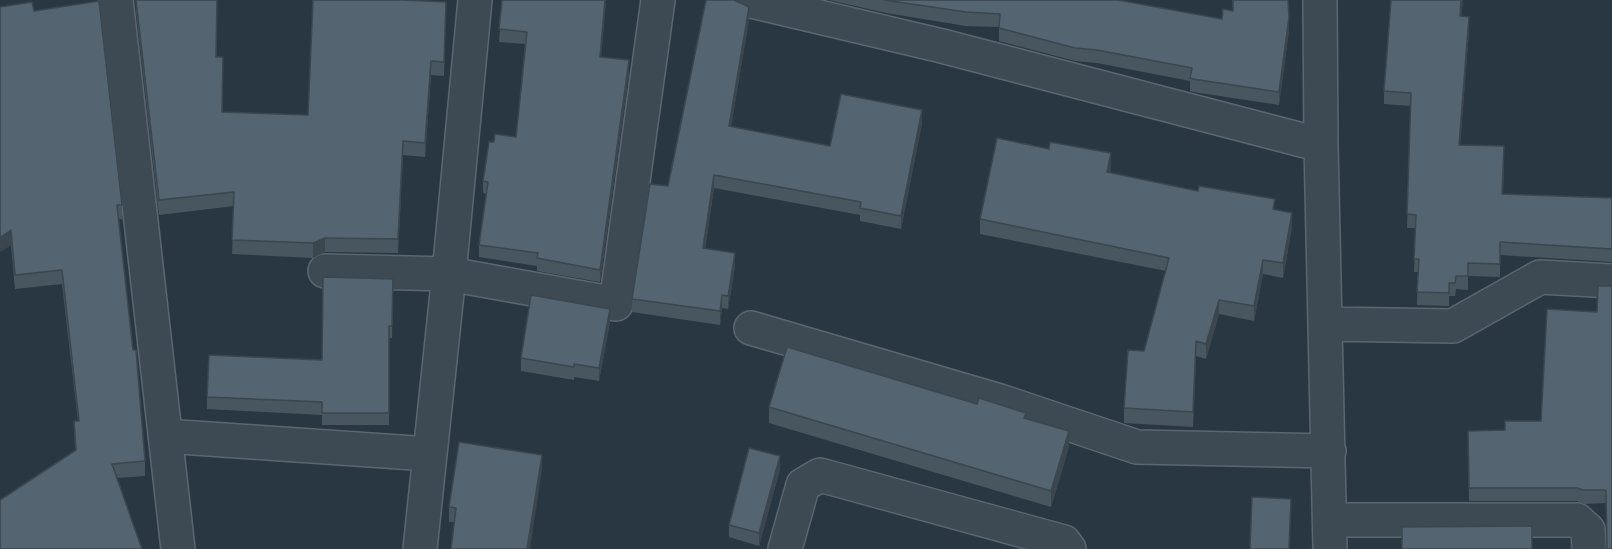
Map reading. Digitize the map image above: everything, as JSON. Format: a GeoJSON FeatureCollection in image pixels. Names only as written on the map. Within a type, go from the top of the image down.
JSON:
{"type":"FeatureCollection","features":[{"type":"Feature","properties":{"kind":"street"},"geometry":{"type":"LineString","coordinates":[[116,0],[178,549]]}},
{"type":"Feature","properties":{"kind":"street"},"geometry":{"type":"LineString","coordinates":[[420,549],[475,0]]}},
{"type":"Feature","properties":{"kind":"street"},"geometry":{"type":"LineString","coordinates":[[325,271],[449,274],[616,304],[658,0]]}},
{"type":"Feature","properties":{"kind":"street"},"geometry":{"type":"LineString","coordinates":[[747,0],[803,7],[942,46],[1321,145]]}},
{"type":"Feature","properties":{"kind":"street"},"geometry":{"type":"LineString","coordinates":[[1320,0],[1330,534],[1577,520],[1588,530],[1589,549]]}},
{"type":"Feature","properties":{"kind":"street"},"geometry":{"type":"LineString","coordinates":[[1326,324],[1453,326],[1540,277],[1612,281]]}},
{"type":"Feature","properties":{"kind":"street"},"geometry":{"type":"LineString","coordinates":[[751,328],[1000,401],[1137,447],[1329,451]]}},
{"type":"Feature","properties":{"kind":"street"},"geometry":{"type":"LineString","coordinates":[[165,436],[429,454]]}},
{"type":"Feature","properties":{"kind":"street"},"geometry":{"type":"LineString","coordinates":[[785,549],[803,485],[820,475],[1064,542],[1070,549]]}},
{"type":"Feature","properties":{"kind":"building"},"geometry":{"type":"Polygon","coordinates":[[[136,0],[217,0],[216,57],[223,57],[222,112],[308,115],[313,0],[446,2],[444,62],[431,61],[425,143],[403,141],[398,239],[325,238],[313,243],[232,240],[234,192],[159,200],[136,0]]]}},
{"type":"Feature","properties":{"kind":"building"},"geometry":{"type":"Polygon","coordinates":[[[502,0],[605,0],[600,57],[629,60],[600,270],[537,258],[538,253],[479,245],[488,182],[483,181],[489,142],[494,142],[495,134],[516,137],[527,32],[499,29],[502,0]]]}},
{"type":"Feature","properties":{"kind":"building"},"geometry":{"type":"Polygon","coordinates":[[[706,0],[734,0],[749,7],[729,126],[830,146],[841,94],[922,110],[901,216],[860,208],[861,202],[714,175],[703,248],[735,253],[728,296],[722,295],[720,311],[632,299],[650,184],[668,186],[706,0]]]}},
{"type":"Feature","properties":{"kind":"building"},"geometry":{"type":"Polygon","coordinates":[[[884,0],[1118,0],[1222,19],[1223,9],[1233,11],[1233,0],[1288,0],[1289,17],[1279,92],[1193,79],[1190,78],[1192,68],[1075,48],[999,28],[1000,14],[966,12],[884,0]]]}},
{"type":"Feature","properties":{"kind":"building"},"geometry":{"type":"Polygon","coordinates":[[[1391,0],[1461,0],[1460,16],[1469,17],[1459,145],[1504,146],[1502,194],[1612,198],[1612,249],[1500,242],[1500,264],[1468,263],[1468,276],[1456,276],[1455,283],[1449,283],[1449,293],[1417,292],[1419,259],[1414,259],[1416,215],[1407,214],[1411,93],[1384,91],[1391,0]]]}},
{"type":"Feature","properties":{"kind":"building"},"geometry":{"type":"Polygon","coordinates":[[[99,1],[122,205],[117,205],[133,350],[136,350],[145,461],[112,464],[142,549],[0,549],[0,500],[76,450],[74,421],[79,421],[62,270],[15,275],[11,230],[0,238],[0,7],[32,2],[34,11],[99,1]]]}},
{"type":"Feature","properties":{"kind":"building"},"geometry":{"type":"Polygon","coordinates":[[[997,138],[1049,149],[1050,142],[1111,153],[1107,172],[1198,191],[1199,186],[1275,199],[1273,209],[1292,213],[1283,263],[1263,260],[1254,306],[1219,300],[1206,344],[1196,341],[1193,412],[1124,408],[1128,350],[1144,351],[1169,258],[980,219],[997,138]]]}},
{"type":"Feature","properties":{"kind":"building"},"geometry":{"type":"Polygon","coordinates":[[[323,277],[393,279],[392,326],[389,326],[389,413],[322,413],[322,402],[207,397],[209,355],[322,360],[323,277]]]}},
{"type":"Feature","properties":{"kind":"building"},"geometry":{"type":"Polygon","coordinates":[[[1598,286],[1612,286],[1612,549],[1607,549],[1606,490],[1469,488],[1468,431],[1505,430],[1505,421],[1541,421],[1547,309],[1597,312],[1598,286]]]}},
{"type":"Feature","properties":{"kind":"building"},"geometry":{"type":"Polygon","coordinates":[[[531,295],[610,309],[599,368],[574,364],[574,367],[521,358],[531,295]]]}},
{"type":"Feature","properties":{"kind":"building"},"geometry":{"type":"Polygon","coordinates":[[[787,347],[977,404],[979,398],[1026,413],[1024,418],[1069,431],[1051,491],[769,407],[787,347]]]}},
{"type":"Feature","properties":{"kind":"building"},"geometry":{"type":"Polygon","coordinates":[[[459,442],[542,455],[527,549],[451,549],[456,508],[449,507],[459,442]]]}},
{"type":"Feature","properties":{"kind":"building"},"geometry":{"type":"Polygon","coordinates":[[[749,448],[780,456],[759,533],[729,525],[749,448]]]}},
{"type":"Feature","properties":{"kind":"building"},"geometry":{"type":"Polygon","coordinates":[[[1252,497],[1291,499],[1289,549],[1250,549],[1252,497]]]}},
{"type":"Feature","properties":{"kind":"building"},"geometry":{"type":"Polygon","coordinates":[[[1532,526],[1532,549],[1402,549],[1402,527],[1532,526]]]}}]}
